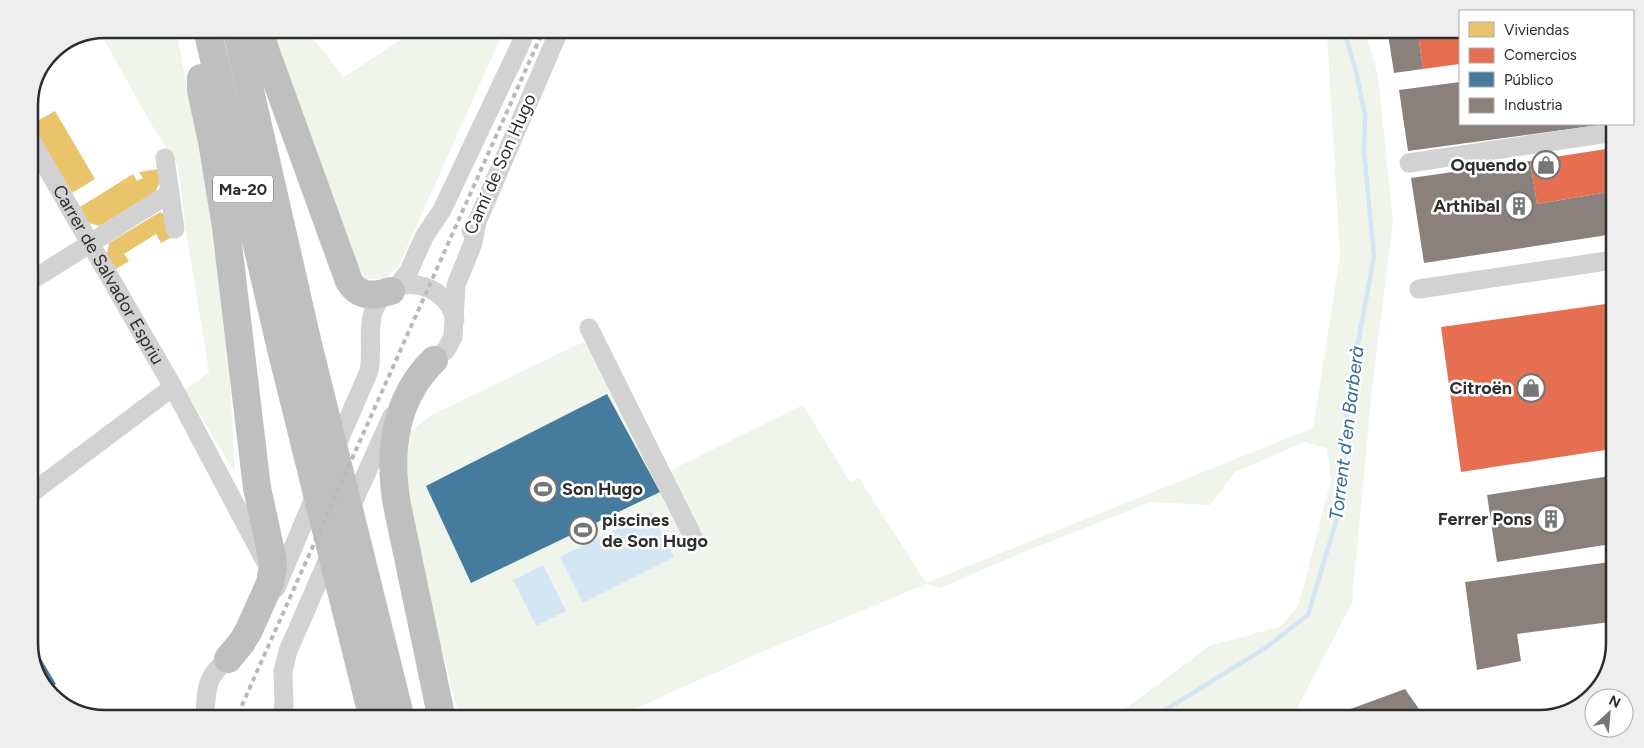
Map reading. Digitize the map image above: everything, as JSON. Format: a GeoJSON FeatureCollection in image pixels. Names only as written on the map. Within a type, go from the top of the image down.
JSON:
{"type":"FeatureCollection","features":[{"type":"Feature","properties":{"kind":"highway"},"geometry":{"type":"LineString","coordinates":[[198,38],[201,90],[226,227],[257,488],[273,565],[270,583],[245,637],[228,659]]}},
{"type":"Feature","properties":{"kind":"highway","name":"Ma-20"},"geometry":{"type":"LineString","coordinates":[[209,38],[281,349],[371,710]]}},
{"type":"Feature","properties":{"kind":"highway","name":"Ma-20"},"geometry":{"type":"LineString","coordinates":[[238,38],[308,344],[399,710]]}},
{"type":"Feature","properties":{"kind":"highway"},"geometry":{"type":"LineString","coordinates":[[262,38],[349,281],[355,290],[369,295],[381,294],[394,289]]}},
{"type":"Feature","properties":{"kind":"highway"},"geometry":{"type":"LineString","coordinates":[[434,360],[414,383],[401,416],[394,439],[393,468],[397,505],[440,710]]}},
{"type":"Feature","properties":{"kind":"street"},"geometry":{"type":"LineString","coordinates":[[455,320],[444,298],[428,287],[421,279],[421,264],[442,210],[523,38]]}},
{"type":"Feature","properties":{"kind":"street","name":"Camí de Son Hugo"},"geometry":{"type":"LineString","coordinates":[[428,287],[437,287],[449,277],[466,240],[477,222],[556,38]]}},
{"type":"Feature","properties":{"kind":"street"},"geometry":{"type":"LineString","coordinates":[[1409,163],[1606,133]]}},
{"type":"Feature","properties":{"kind":"street","name":"Carrer de Salvador Espriu"},"geometry":{"type":"LineString","coordinates":[[38,153],[173,387],[264,559]]}},
{"type":"Feature","properties":{"kind":"street"},"geometry":{"type":"LineString","coordinates":[[165,158],[176,229]]}},
{"type":"Feature","properties":{"kind":"street"},"geometry":{"type":"LineString","coordinates":[[38,276],[170,193]]}},
{"type":"Feature","properties":{"kind":"street"},"geometry":{"type":"LineString","coordinates":[[207,708],[207,687],[215,671],[242,648],[256,630],[281,577],[369,371],[372,358],[372,321],[374,310],[380,300],[394,289],[409,271],[424,237],[442,210]]}},
{"type":"Feature","properties":{"kind":"street"},"geometry":{"type":"LineString","coordinates":[[283,710],[283,672],[288,650],[404,390],[415,374],[446,350],[453,337],[456,285],[473,243],[477,222]]}},
{"type":"Feature","properties":{"kind":"street"},"geometry":{"type":"LineString","coordinates":[[1419,289],[1606,261]]}},
{"type":"Feature","properties":{"kind":"street"},"geometry":{"type":"LineString","coordinates":[[394,289],[409,284],[428,287]]}},
{"type":"Feature","properties":{"kind":"street"},"geometry":{"type":"LineString","coordinates":[[589,328],[695,540]]}},
{"type":"Feature","properties":{"kind":"street"},"geometry":{"type":"LineString","coordinates":[[38,488],[173,387]]}},
{"type":"Feature","properties":{"kind":"shaded area"},"geometry":{"type":"Polygon","coordinates":[[[103,38],[178,38],[207,194],[227,330],[235,473],[185,390],[209,372],[185,225],[178,166],[150,122],[103,38]]]}},
{"type":"Feature","properties":{"kind":"shaded area"},"geometry":{"type":"Polygon","coordinates":[[[276,38],[312,38],[344,77],[404,38],[500,38],[399,265],[385,279],[366,279],[353,259],[276,38]]]}},
{"type":"Feature","properties":{"kind":"shaded area","name":"piscines de Son Hugo"},"geometry":{"type":"Polygon","coordinates":[[[1327,38],[1367,38],[1378,75],[1393,222],[1372,389],[1352,603],[1296,710],[1124,710],[1209,646],[1282,626],[1299,604],[1331,480],[1327,448],[1304,442],[1235,472],[1210,505],[1151,502],[1031,549],[940,588],[926,584],[757,654],[632,710],[458,710],[405,507],[409,433],[431,415],[598,335],[667,472],[803,405],[850,482],[859,478],[926,583],[1313,428],[1340,256],[1327,38]]]}},
{"type":"Feature","properties":{"kind":"water"},"geometry":{"type":"Polygon","coordinates":[[[651,512],[674,557],[583,603],[560,557],[651,512]]]}},
{"type":"Feature","properties":{"kind":"water"},"geometry":{"type":"Polygon","coordinates":[[[543,565],[566,611],[536,626],[513,580],[543,565]]]}},
{"type":"Feature","properties":{"kind":"building: Viviendas"},"geometry":{"type":"Polygon","coordinates":[[[55,111],[95,179],[72,193],[38,134],[38,121],[55,111]]]}},
{"type":"Feature","properties":{"kind":"building: Viviendas"},"geometry":{"type":"Polygon","coordinates":[[[159,169],[161,179],[156,191],[100,226],[89,223],[80,207],[133,174],[137,181],[143,178],[139,172],[159,169]]]}},
{"type":"Feature","properties":{"kind":"building: Viviendas"},"geometry":{"type":"Polygon","coordinates":[[[160,212],[168,216],[172,237],[161,243],[156,234],[124,254],[129,261],[116,269],[107,254],[109,243],[160,212]]]}},
{"type":"Feature","properties":{"kind":"building: Comercios"},"geometry":{"type":"Polygon","coordinates":[[[1419,38],[1459,38],[1459,64],[1423,69],[1419,38]]]}},
{"type":"Feature","properties":{"kind":"building: Comercios"},"geometry":{"type":"Polygon","coordinates":[[[1606,149],[1606,192],[1537,204],[1530,161],[1606,149]]]}},
{"type":"Feature","properties":{"kind":"building: Comercios","name":"Citroën"},"geometry":{"type":"Polygon","coordinates":[[[1606,304],[1606,450],[1461,472],[1441,327],[1606,304]]]}},
{"type":"Feature","properties":{"kind":"building: Público","name":"Son Hugo"},"geometry":{"type":"Polygon","coordinates":[[[607,394],[660,492],[471,583],[426,486],[607,394]]]}},
{"type":"Feature","properties":{"kind":"building: Público"},"geometry":{"type":"Polygon","coordinates":[[[39,656],[56,684],[53,686],[44,673],[39,656]]]}},
{"type":"Feature","properties":{"kind":"building: Industria"},"geometry":{"type":"Polygon","coordinates":[[[1389,38],[1419,38],[1423,69],[1394,73],[1389,38]]]}},
{"type":"Feature","properties":{"kind":"building: Industria"},"geometry":{"type":"Polygon","coordinates":[[[1459,82],[1459,125],[1600,125],[1408,151],[1399,90],[1459,82]]]}},
{"type":"Feature","properties":{"kind":"building: Industria"},"geometry":{"type":"Polygon","coordinates":[[[1530,161],[1537,204],[1606,192],[1606,235],[1424,263],[1411,178],[1530,161]]]}},
{"type":"Feature","properties":{"kind":"building: Industria","name":"Ferrer Pons"},"geometry":{"type":"Polygon","coordinates":[[[1606,477],[1606,545],[1497,562],[1487,495],[1606,477]]]}},
{"type":"Feature","properties":{"kind":"building: Industria"},"geometry":{"type":"Polygon","coordinates":[[[1606,563],[1606,623],[1517,634],[1521,661],[1477,670],[1465,582],[1606,563]]]}},
{"type":"Feature","properties":{"kind":"building: Industria"},"geometry":{"type":"Polygon","coordinates":[[[1405,689],[1420,710],[1348,710],[1405,689]]]}},
{"type":"Feature","properties":{"kind":"waterway","name":"Torrent d'en Barberà"},"geometry":{"type":"LineString","coordinates":[[1165,710],[1264,649],[1308,615],[1340,508],[1348,397],[1374,256],[1364,152],[1365,115],[1346,38]]}},
{"type":"Feature","properties":{"kind":"railway"},"geometry":{"type":"LineString","coordinates":[[240,710],[540,38]]}},
{"type":"Feature","properties":{"kind":"place","name":"Oquendo"},"geometry":{"type":"Point","coordinates":[1546,165]}},
{"type":"Feature","properties":{"kind":"place","name":"Arthibal"},"geometry":{"type":"Point","coordinates":[1519,206]}},
{"type":"Feature","properties":{"kind":"place","name":"Citroën"},"geometry":{"type":"Point","coordinates":[1531,388]}},
{"type":"Feature","properties":{"kind":"place","name":"Son Hugo"},"geometry":{"type":"Point","coordinates":[543,489]}},
{"type":"Feature","properties":{"kind":"place","name":"Ferrer Pons"},"geometry":{"type":"Point","coordinates":[1551,519]}},
{"type":"Feature","properties":{"kind":"place","name":"piscines de Son Hugo"},"geometry":{"type":"Point","coordinates":[583,530]}}]}
